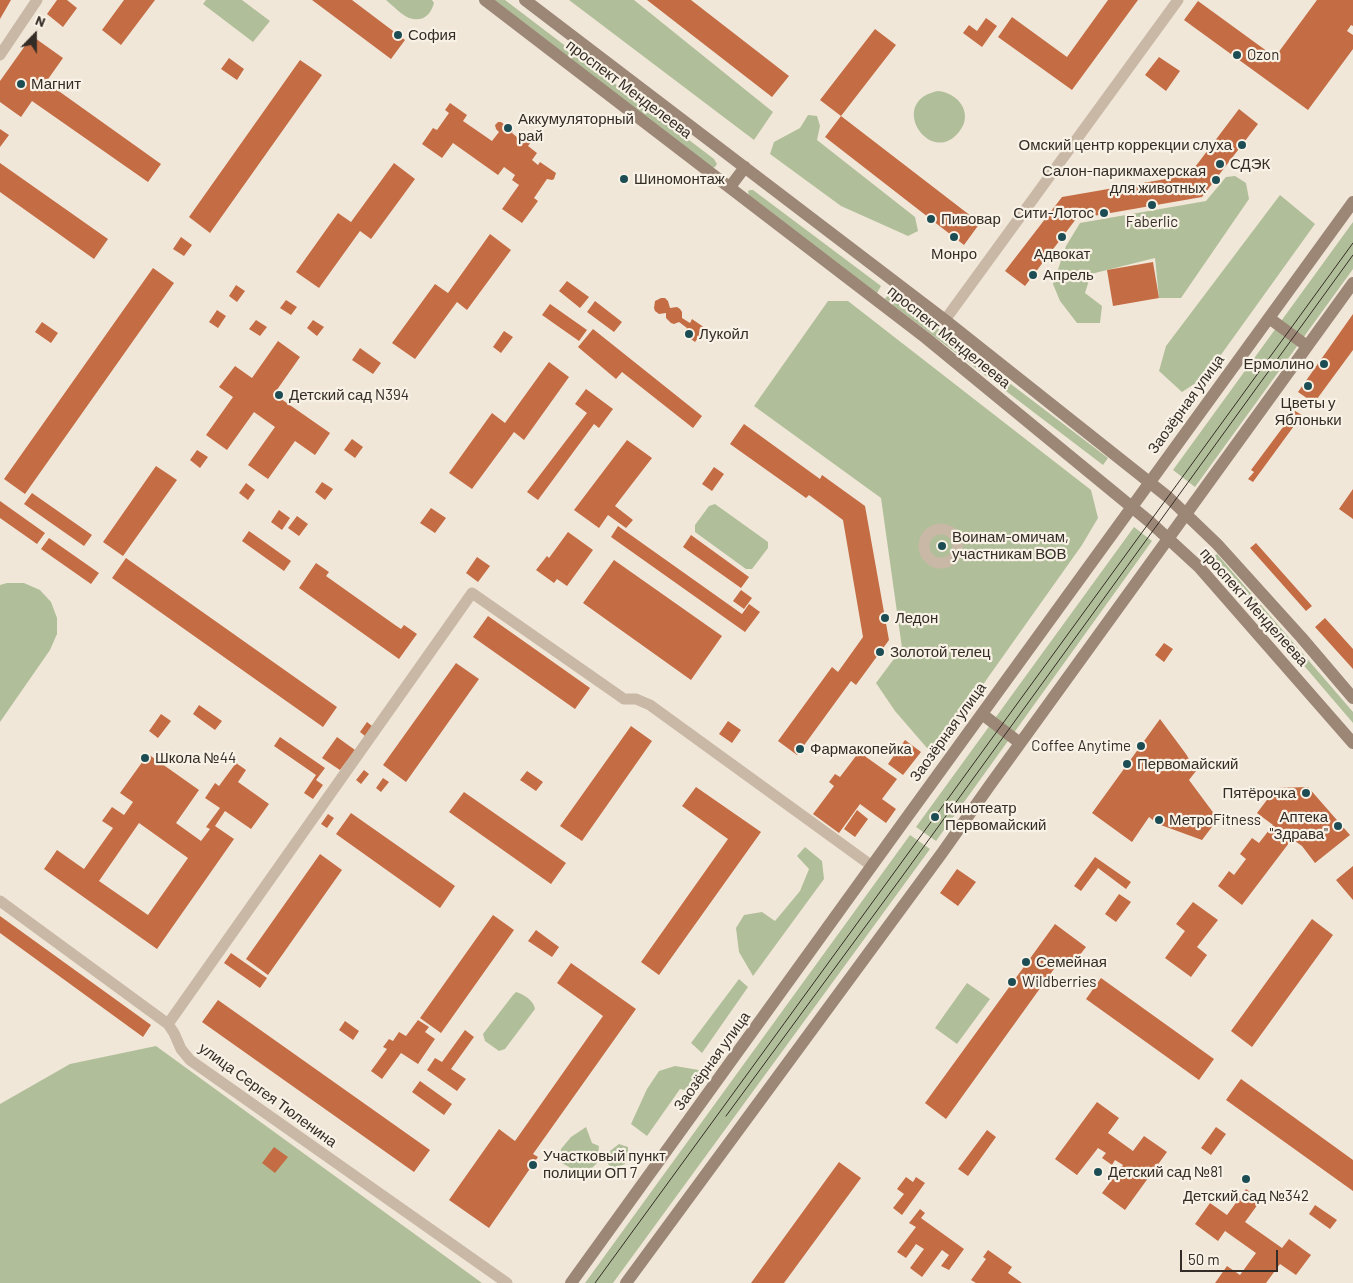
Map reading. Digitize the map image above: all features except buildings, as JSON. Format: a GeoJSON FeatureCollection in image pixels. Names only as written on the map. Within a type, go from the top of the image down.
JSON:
{"type":"FeatureCollection","features":[{"type":"Feature","properties":{"kind":"main road","name":"проспект Менделеева"},"geometry":{"type":"LineString","coordinates":[[485,0],[926,338],[1132,507],[1199,567],[1353,743]]}},
{"type":"Feature","properties":{"kind":"main road","name":"проспект Менделеева"},"geometry":{"type":"LineString","coordinates":[[525,0],[945,320],[1186,514],[1223,551],[1353,698]]}},
{"type":"Feature","properties":{"kind":"main road"},"geometry":{"type":"LineString","coordinates":[[730,187],[745,167]]}},
{"type":"Feature","properties":{"kind":"main road","name":"Заозёрная улица"},"geometry":{"type":"LineString","coordinates":[[571,1283],[1353,202]]}},
{"type":"Feature","properties":{"kind":"main road"},"geometry":{"type":"LineString","coordinates":[[626,1283],[930,868],[1353,283]]}},
{"type":"Feature","properties":{"kind":"main road"},"geometry":{"type":"LineString","coordinates":[[1269,318],[1307,346]]}},
{"type":"Feature","properties":{"kind":"main road"},"geometry":{"type":"LineString","coordinates":[[982,714],[1020,743]]}},
{"type":"Feature","properties":{"kind":"street"},"geometry":{"type":"LineString","coordinates":[[0,54],[37,0]]}},
{"type":"Feature","properties":{"kind":"street"},"geometry":{"type":"LineString","coordinates":[[945,320],[1178,0]]}},
{"type":"Feature","properties":{"kind":"street"},"geometry":{"type":"LineString","coordinates":[[168,1024],[472,593],[624,699],[636,698],[650,705],[872,866]]}},
{"type":"Feature","properties":{"kind":"street","name":"улица Сергея Тюленина"},"geometry":{"type":"LineString","coordinates":[[0,901],[168,1024],[174,1032],[181,1050],[190,1060],[507,1283]]}},
{"type":"Feature","properties":{"kind":"green space"},"geometry":{"type":"Polygon","coordinates":[[[206,0],[242,0],[270,21],[253,42],[203,4],[206,0]]]}},
{"type":"Feature","properties":{"kind":"green space"},"geometry":{"type":"Polygon","coordinates":[[[386,0],[432,0],[434,3],[428,15],[414,19],[404,15],[386,0]]]}},
{"type":"Feature","properties":{"kind":"green space"},"geometry":{"type":"Polygon","coordinates":[[[490,0],[505,0],[714,159],[717,164],[715,167],[712,168],[490,0]]]}},
{"type":"Feature","properties":{"kind":"green space"},"geometry":{"type":"Polygon","coordinates":[[[569,0],[634,0],[773,112],[754,140],[569,0]]]}},
{"type":"Feature","properties":{"kind":"green space"},"geometry":{"type":"Polygon","coordinates":[[[938,91],[958,100],[962,106],[965,118],[959,132],[948,141],[936,142],[926,137],[918,129],[914,118],[915,107],[923,97],[938,91]]]}},
{"type":"Feature","properties":{"kind":"green space"},"geometry":{"type":"Polygon","coordinates":[[[808,115],[817,116],[820,126],[817,140],[915,217],[918,231],[908,236],[841,206],[770,154],[774,142],[800,128],[808,115]]]}},
{"type":"Feature","properties":{"kind":"green space"},"geometry":{"type":"Polygon","coordinates":[[[1235,176],[1246,183],[1249,199],[1181,298],[1159,298],[1155,258],[1091,274],[1085,293],[1102,306],[1100,323],[1077,323],[1060,301],[1053,284],[1066,246],[1080,223],[1206,201],[1226,177],[1235,176]]]}},
{"type":"Feature","properties":{"kind":"green space"},"geometry":{"type":"Polygon","coordinates":[[[753,190],[881,286],[876,295],[749,196],[748,191],[753,190]]]}},
{"type":"Feature","properties":{"kind":"green space"},"geometry":{"type":"Polygon","coordinates":[[[1280,195],[1315,224],[1205,377],[1182,392],[1159,371],[1166,346],[1280,195]]]}},
{"type":"Feature","properties":{"kind":"green space"},"geometry":{"type":"Polygon","coordinates":[[[1353,222],[1353,269],[1195,487],[1173,470],[1353,222]]]}},
{"type":"Feature","properties":{"kind":"green space"},"geometry":{"type":"Polygon","coordinates":[[[890,292],[1108,458],[1103,465],[885,299],[890,292]]]}},
{"type":"Feature","properties":{"kind":"green space"},"geometry":{"type":"Polygon","coordinates":[[[828,301],[848,301],[1091,490],[1098,518],[1082,545],[933,755],[895,711],[876,683],[902,648],[881,498],[754,406],[828,301]]]}},
{"type":"Feature","properties":{"kind":"green space"},"geometry":{"type":"Polygon","coordinates":[[[715,504],[768,542],[768,548],[752,569],[746,569],[695,532],[695,525],[709,506],[715,504]]]}},
{"type":"Feature","properties":{"kind":"green space"},"geometry":{"type":"Polygon","coordinates":[[[1134,527],[1152,541],[936,841],[916,827],[1134,527]]]}},
{"type":"Feature","properties":{"kind":"green space"},"geometry":{"type":"Polygon","coordinates":[[[1217,554],[1353,712],[1353,723],[1212,558],[1217,554]]]}},
{"type":"Feature","properties":{"kind":"green space"},"geometry":{"type":"Polygon","coordinates":[[[24,583],[40,590],[51,602],[57,618],[57,634],[50,650],[0,722],[0,585],[24,583]]]}},
{"type":"Feature","properties":{"kind":"green space"},"geometry":{"type":"Polygon","coordinates":[[[910,835],[930,849],[613,1283],[585,1283],[910,835]]]}},
{"type":"Feature","properties":{"kind":"green space"},"geometry":{"type":"Polygon","coordinates":[[[805,847],[822,861],[824,879],[753,976],[739,952],[736,928],[744,915],[762,912],[775,921],[800,891],[809,869],[797,856],[805,847]]]}},
{"type":"Feature","properties":{"kind":"green space"},"geometry":{"type":"Polygon","coordinates":[[[739,979],[748,987],[702,1053],[691,1043],[739,979]]]}},
{"type":"Feature","properties":{"kind":"green space"},"geometry":{"type":"Polygon","coordinates":[[[967,983],[990,999],[957,1044],[935,1028],[967,983]]]}},
{"type":"Feature","properties":{"kind":"green space"},"geometry":{"type":"Polygon","coordinates":[[[516,992],[528,998],[533,1003],[535,1009],[505,1049],[499,1051],[485,1041],[483,1034],[516,992]]]}},
{"type":"Feature","properties":{"kind":"green space"},"geometry":{"type":"Polygon","coordinates":[[[156,1046],[482,1283],[0,1283],[0,1104],[70,1064],[156,1046]]]}},
{"type":"Feature","properties":{"kind":"green space"},"geometry":{"type":"Polygon","coordinates":[[[675,1066],[705,1071],[690,1091],[680,1089],[647,1136],[631,1124],[647,1089],[659,1071],[675,1066]]]}},
{"type":"Feature","properties":{"kind":"green space"},"geometry":{"type":"Polygon","coordinates":[[[586,1127],[592,1143],[599,1146],[597,1163],[581,1179],[573,1178],[569,1167],[560,1162],[561,1149],[571,1137],[586,1127]]]}},
{"type":"Feature","properties":{"kind":"green space"},"geometry":{"type":"Polygon","coordinates":[[[619,1144],[628,1147],[628,1156],[625,1164],[613,1169],[608,1164],[610,1151],[619,1144]]]}},
{"type":"Feature","properties":{"kind":"tram line"},"geometry":{"type":"LineString","coordinates":[[595,1283],[1353,243]]}},
{"type":"Feature","properties":{"kind":"tram line"},"geometry":{"type":"LineString","coordinates":[[726,1116],[1353,255]]}},
{"type":"Feature","properties":{"kind":"place","name":"София"},"geometry":{"type":"Point","coordinates":[398,35]}},
{"type":"Feature","properties":{"kind":"place","name":"Ozon"},"geometry":{"type":"Point","coordinates":[1237,55]}},
{"type":"Feature","properties":{"kind":"place","name":"Магнит"},"geometry":{"type":"Point","coordinates":[21,84]}},
{"type":"Feature","properties":{"kind":"place","name":"Аккумуляторный рай"},"geometry":{"type":"Point","coordinates":[508,128]}},
{"type":"Feature","properties":{"kind":"place","name":"Омский центр коррекции слуха"},"geometry":{"type":"Point","coordinates":[1242,145]}},
{"type":"Feature","properties":{"kind":"place","name":"СДЭК"},"geometry":{"type":"Point","coordinates":[1220,164]}},
{"type":"Feature","properties":{"kind":"place","name":"Шиномонтаж"},"geometry":{"type":"Point","coordinates":[624,179]}},
{"type":"Feature","properties":{"kind":"place","name":"Салон-парикмахерская для животных"},"geometry":{"type":"Point","coordinates":[1216,180]}},
{"type":"Feature","properties":{"kind":"place","name":"Faberlic"},"geometry":{"type":"Point","coordinates":[1152,205]}},
{"type":"Feature","properties":{"kind":"place","name":"Сити-Лотос"},"geometry":{"type":"Point","coordinates":[1104,213]}},
{"type":"Feature","properties":{"kind":"place","name":"Пивовар"},"geometry":{"type":"Point","coordinates":[931,219]}},
{"type":"Feature","properties":{"kind":"place","name":"Монро"},"geometry":{"type":"Point","coordinates":[954,237]}},
{"type":"Feature","properties":{"kind":"place","name":"Адвокат"},"geometry":{"type":"Point","coordinates":[1062,237]}},
{"type":"Feature","properties":{"kind":"place","name":"Апрель"},"geometry":{"type":"Point","coordinates":[1033,275]}},
{"type":"Feature","properties":{"kind":"place","name":"Лукойл"},"geometry":{"type":"Point","coordinates":[689,334]}},
{"type":"Feature","properties":{"kind":"place","name":"Ермолино"},"geometry":{"type":"Point","coordinates":[1324,364]}},
{"type":"Feature","properties":{"kind":"place","name":"Цветы у Яблоньки"},"geometry":{"type":"Point","coordinates":[1308,386]}},
{"type":"Feature","properties":{"kind":"place","name":"Детский сад N394"},"geometry":{"type":"Point","coordinates":[279,395]}},
{"type":"Feature","properties":{"kind":"place","name":"Воинам-омичам, участникам ВОВ"},"geometry":{"type":"Point","coordinates":[942,546]}},
{"type":"Feature","properties":{"kind":"place","name":"Ледон"},"geometry":{"type":"Point","coordinates":[885,618]}},
{"type":"Feature","properties":{"kind":"place","name":"Золотой телец"},"geometry":{"type":"Point","coordinates":[880,652]}},
{"type":"Feature","properties":{"kind":"place","name":"Coffee Anytime"},"geometry":{"type":"Point","coordinates":[1141,746]}},
{"type":"Feature","properties":{"kind":"place","name":"Фармакопейка"},"geometry":{"type":"Point","coordinates":[800,749]}},
{"type":"Feature","properties":{"kind":"place","name":"Школа №44"},"geometry":{"type":"Point","coordinates":[145,758]}},
{"type":"Feature","properties":{"kind":"place","name":"Первомайский"},"geometry":{"type":"Point","coordinates":[1127,764]}},
{"type":"Feature","properties":{"kind":"place","name":"Пятёрочка"},"geometry":{"type":"Point","coordinates":[1306,793]}},
{"type":"Feature","properties":{"kind":"place","name":"Кинотеатр Первомайский"},"geometry":{"type":"Point","coordinates":[935,817]}},
{"type":"Feature","properties":{"kind":"place","name":"МетроFitness"},"geometry":{"type":"Point","coordinates":[1159,820]}},
{"type":"Feature","properties":{"kind":"place","name":"Аптека \"Здрава\""},"geometry":{"type":"Point","coordinates":[1338,826]}},
{"type":"Feature","properties":{"kind":"place","name":"Семейная"},"geometry":{"type":"Point","coordinates":[1026,962]}},
{"type":"Feature","properties":{"kind":"place","name":"Wildberries"},"geometry":{"type":"Point","coordinates":[1012,982]}},
{"type":"Feature","properties":{"kind":"place","name":"Участковый пункт полиции ОП 7"},"geometry":{"type":"Point","coordinates":[533,1165]}},
{"type":"Feature","properties":{"kind":"place","name":"Детский сад №81"},"geometry":{"type":"Point","coordinates":[1098,1172]}},
{"type":"Feature","properties":{"kind":"place","name":"Детский сад №342"},"geometry":{"type":"Point","coordinates":[1246,1179]}}]}
